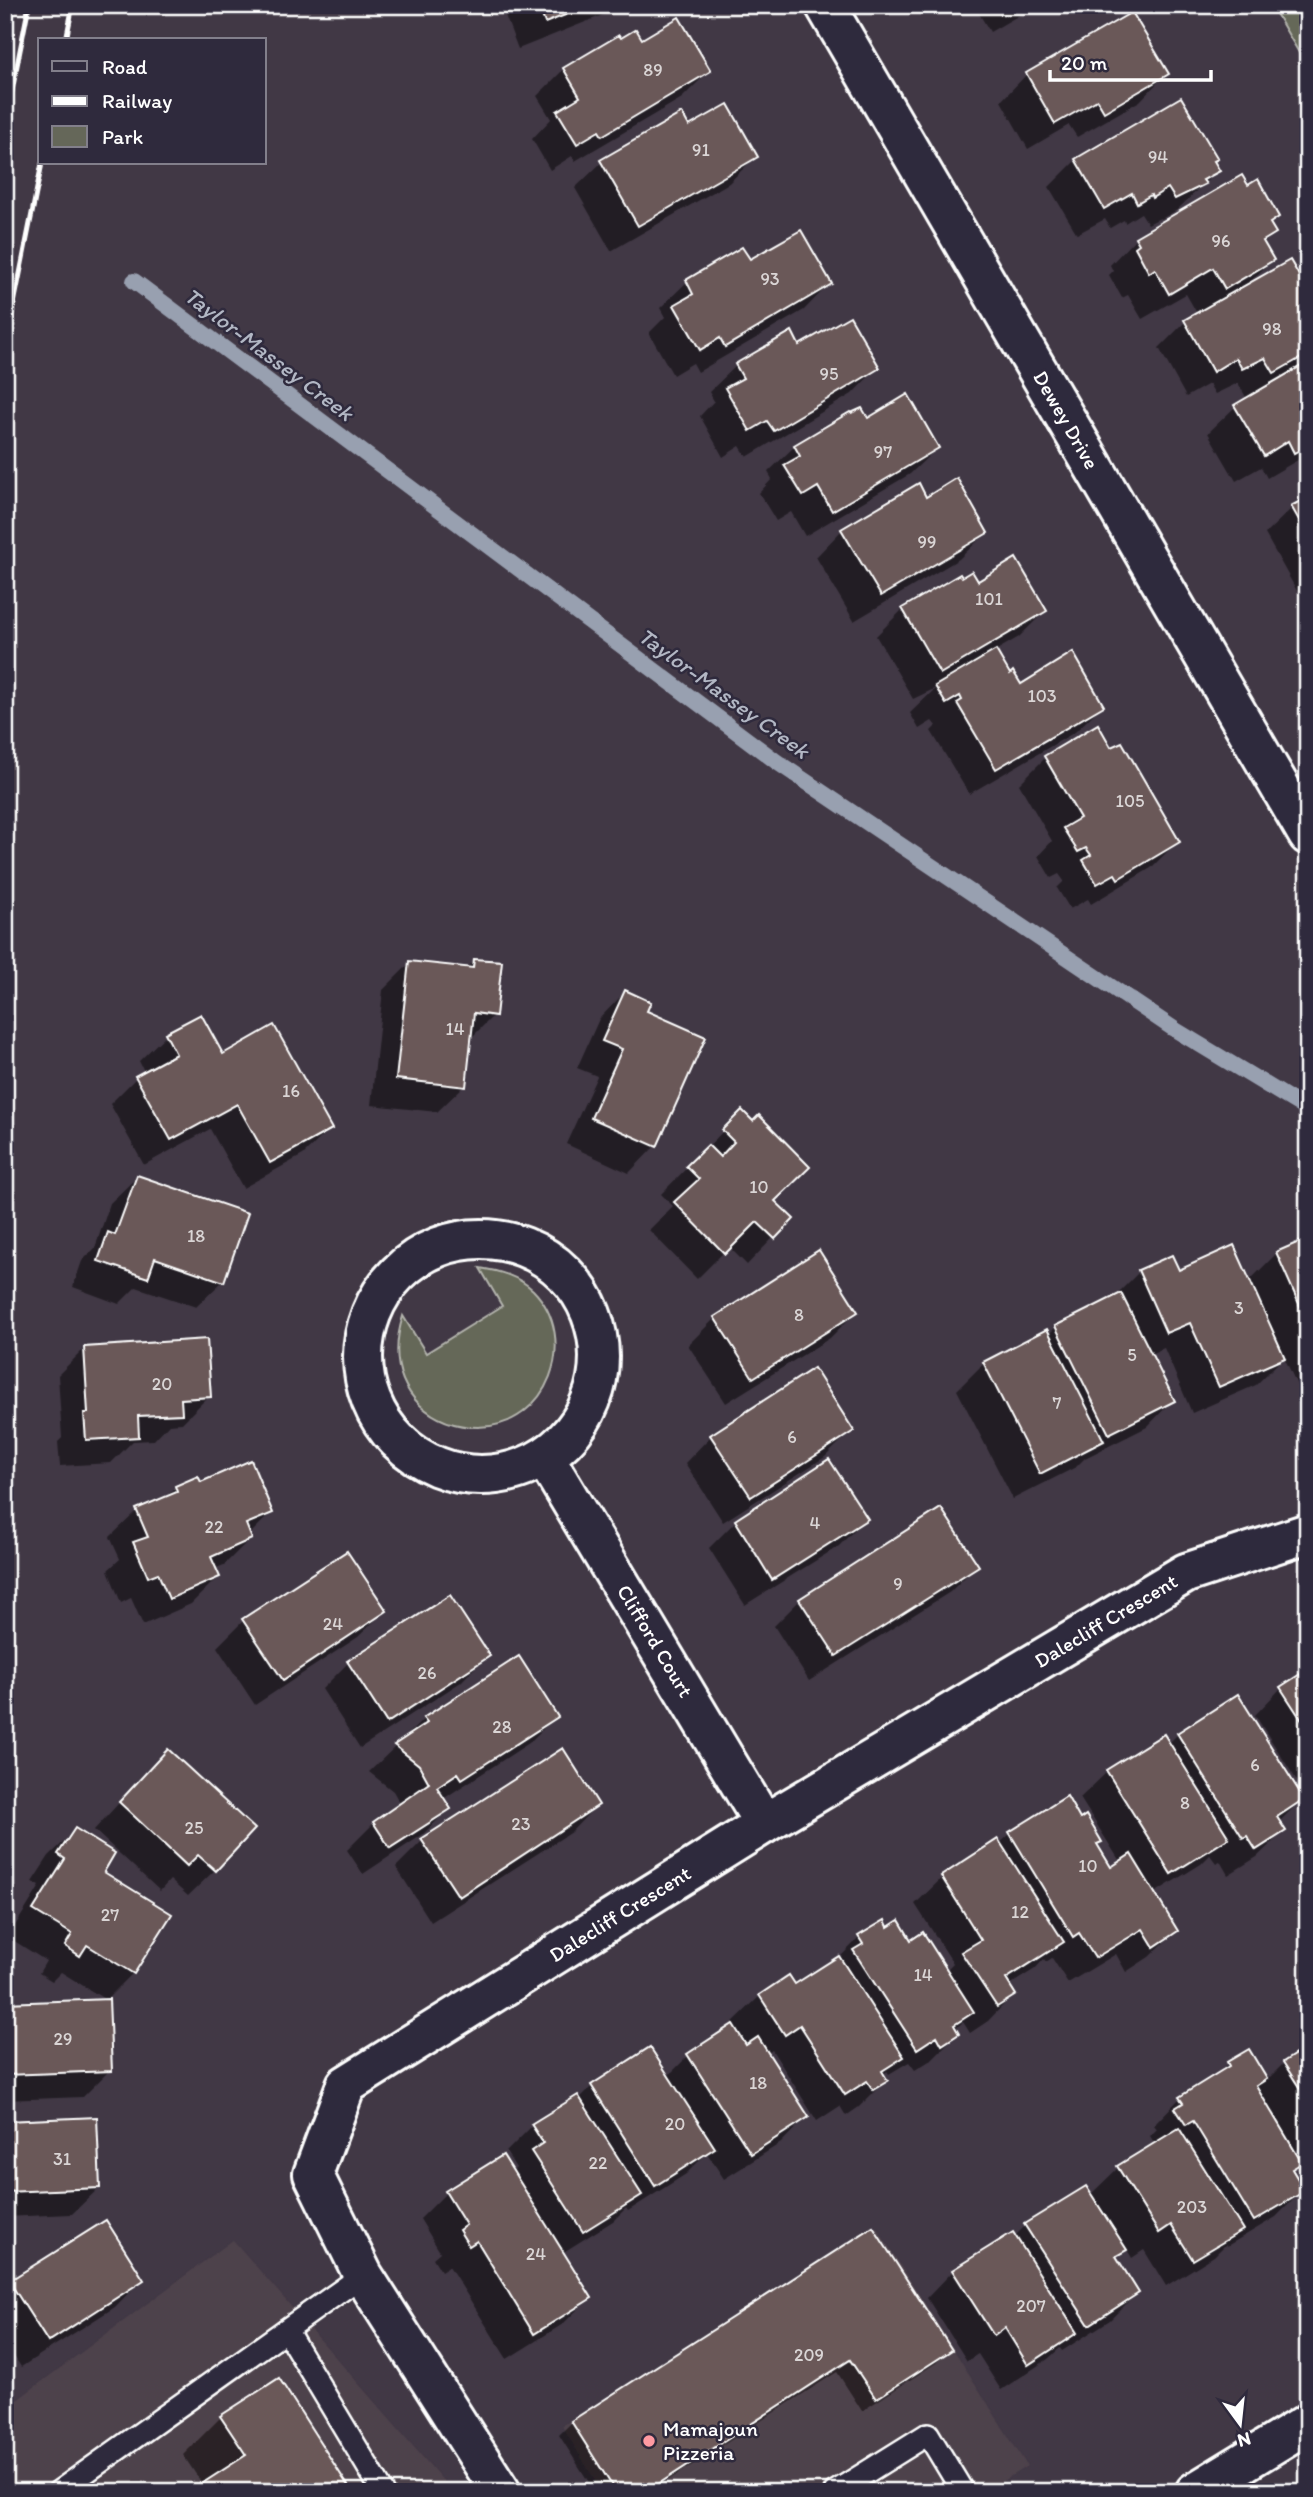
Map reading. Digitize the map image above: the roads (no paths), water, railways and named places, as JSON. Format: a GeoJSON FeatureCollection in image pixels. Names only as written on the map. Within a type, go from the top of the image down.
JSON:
{"type":"FeatureCollection","features":[{"type":"Feature","properties":{"kind":"street","name":"Dewey Drive"},"geometry":{"type":"LineString","coordinates":[[825,5],[1308,835]]}},
{"type":"Feature","properties":{"kind":"street"},"geometry":{"type":"LineString","coordinates":[[492,1238],[528,1247],[559,1267],[583,1295],[597,1329],[600,1366],[592,1402],[572,1434],[545,1458],[507,1474],[465,1476],[426,1463],[393,1438],[371,1404],[361,1364],[366,1324],[384,1287],[414,1259],[451,1241],[492,1238]]}},
{"type":"Feature","properties":{"kind":"street","name":"Clifford Court"},"geometry":{"type":"LineString","coordinates":[[545,1458],[764,1824]]}},
{"type":"Feature","properties":{"kind":"street","name":"Dalecliff Crescent"},"geometry":{"type":"LineString","coordinates":[[501,2492],[363,2275],[313,2174],[346,2085],[764,1824],[1186,1573],[1308,1533]]}},
{"type":"Feature","properties":{"kind":"street"},"geometry":{"type":"LineString","coordinates":[[1195,2492],[1308,2423]]}},
{"type":"Feature","properties":{"kind":"lane"},"geometry":{"type":"LineString","coordinates":[[58,2492],[363,2275]]}},
{"type":"Feature","properties":{"kind":"lane"},"geometry":{"type":"LineString","coordinates":[[286,2330],[383,2492]]}},
{"type":"Feature","properties":{"kind":"lane"},"geometry":{"type":"LineString","coordinates":[[835,2492],[928,2434],[963,2492]]}},
{"type":"Feature","properties":{"kind":"waterway","name":"Taylor-Massey Creek"},"geometry":{"type":"LineString","coordinates":[[134,281],[777,762],[1174,1029],[1308,1110]]}},
{"type":"Feature","properties":{"kind":"railway"},"geometry":{"type":"LineString","coordinates":[[5,126],[29,5]]}},
{"type":"Feature","properties":{"kind":"railway"},"geometry":{"type":"LineString","coordinates":[[66,38],[73,5]]}},
{"type":"Feature","properties":{"kind":"railway"},"geometry":{"type":"LineString","coordinates":[[5,349],[42,164]]}},
{"type":"Feature","properties":{"kind":"place","name":"Mamajoun Pizzeria"},"geometry":{"type":"Point","coordinates":[649,2441]}}]}
